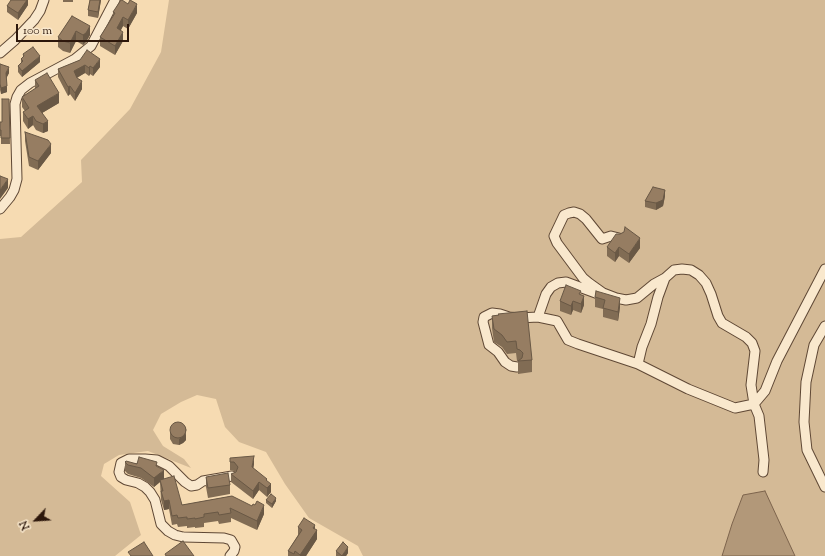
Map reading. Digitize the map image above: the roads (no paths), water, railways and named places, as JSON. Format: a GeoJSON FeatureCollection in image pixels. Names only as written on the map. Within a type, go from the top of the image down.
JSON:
{"type":"FeatureCollection","features":[{"type":"Feature","properties":{"kind":"street"},"geometry":{"type":"LineString","coordinates":[[0,53],[34,20],[40,11],[44,0]]}},
{"type":"Feature","properties":{"kind":"street"},"geometry":{"type":"LineString","coordinates":[[0,209],[10,198],[17,179],[15,104],[17,97],[21,90],[30,83],[75,59],[91,46],[115,0]]}},
{"type":"Feature","properties":{"kind":"street"},"geometry":{"type":"LineString","coordinates":[[616,298],[603,293],[583,278],[556,243],[554,236],[564,215],[574,212],[580,214],[586,219],[602,239],[611,236],[619,238]]}},
{"type":"Feature","properties":{"kind":"street"},"geometry":{"type":"LineString","coordinates":[[517,367],[511,366],[505,362],[498,352],[489,346],[483,322],[484,317],[492,313],[509,317],[538,317],[557,321],[568,340],[638,364],[688,389],[735,408],[757,402],[765,391],[777,361],[794,326],[825,269]]}},
{"type":"Feature","properties":{"kind":"street"},"geometry":{"type":"LineString","coordinates":[[538,317],[546,294],[551,287],[558,284],[566,282],[595,294],[626,300],[637,298],[674,270],[691,270],[699,275],[706,283],[718,316],[722,322],[746,337],[752,343],[755,351],[751,384],[757,402],[764,460],[763,472]]}},
{"type":"Feature","properties":{"kind":"street"},"geometry":{"type":"LineString","coordinates":[[638,364],[642,347],[651,324],[665,278]]}},
{"type":"Feature","properties":{"kind":"street"},"geometry":{"type":"LineString","coordinates":[[825,326],[814,345],[806,382],[804,422],[807,450],[825,486]]}},
{"type":"Feature","properties":{"kind":"street"},"geometry":{"type":"LineString","coordinates":[[230,556],[235,547],[230,540],[224,538],[183,537],[168,531],[161,524],[155,500],[150,492],[138,483],[121,477],[119,472],[122,462],[129,459],[145,459],[157,460],[169,466],[184,482],[191,486],[197,485],[203,481],[232,476]]}}]}
